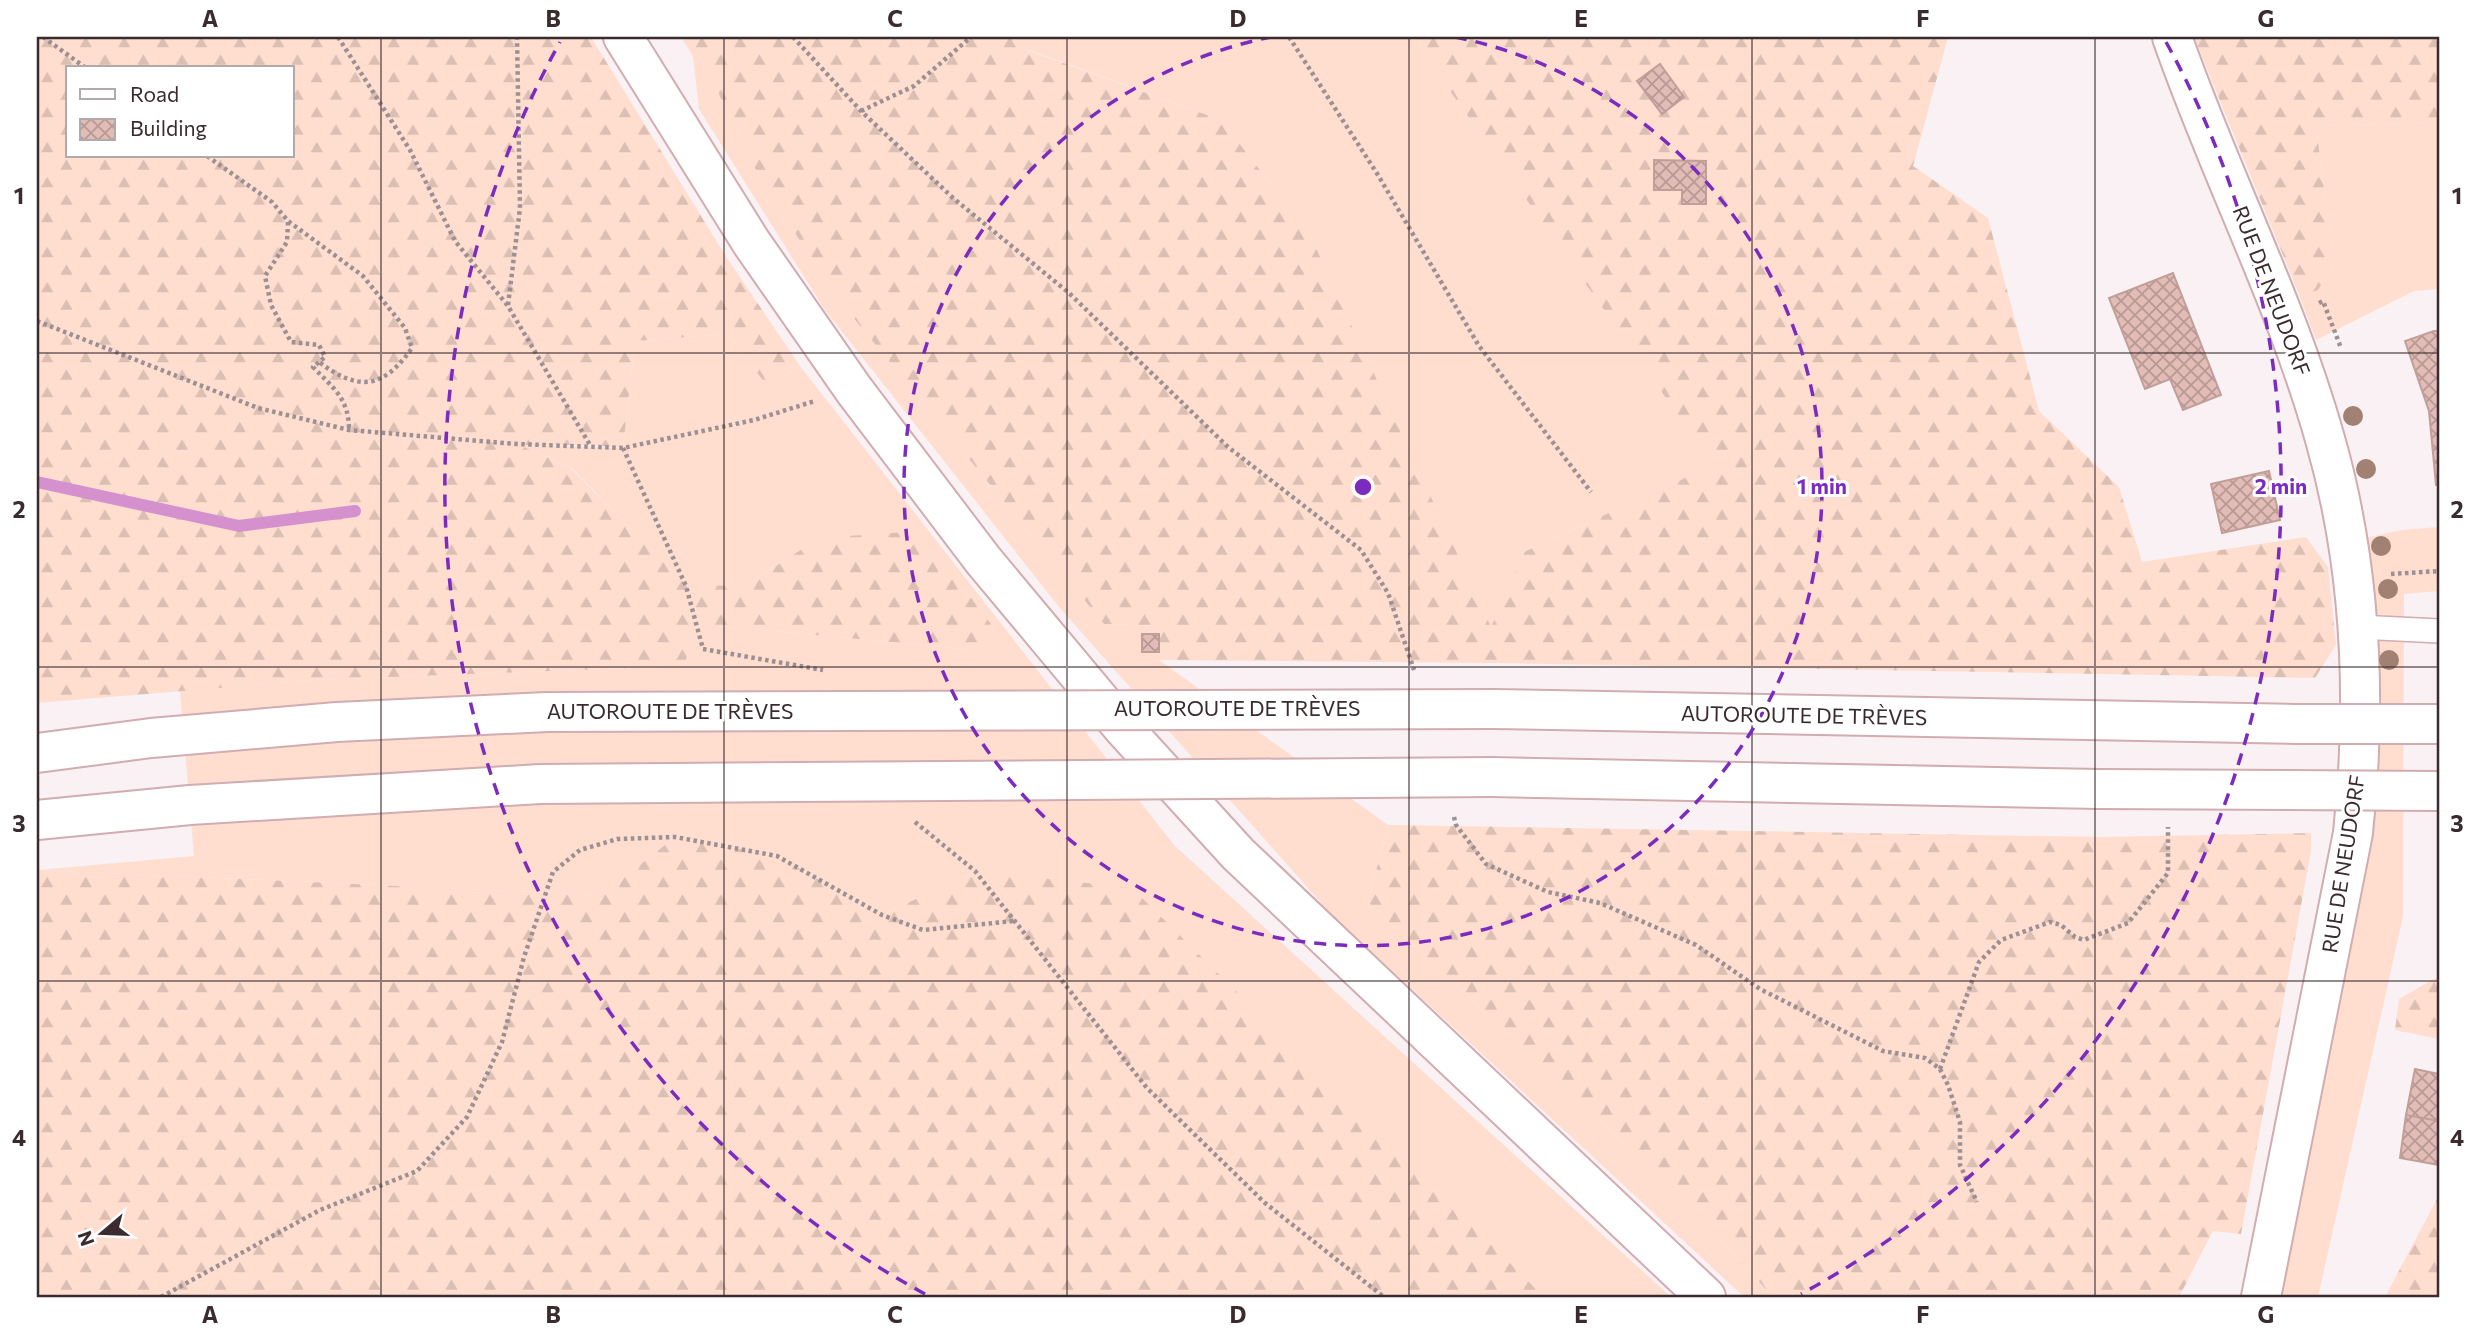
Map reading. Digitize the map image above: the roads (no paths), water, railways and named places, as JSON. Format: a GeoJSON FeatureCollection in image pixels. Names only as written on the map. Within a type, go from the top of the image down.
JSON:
{"type":"FeatureCollection","features":[{"type":"Feature","properties":{"kind":"main road"},"geometry":{"type":"LineString","coordinates":[[623,37],[751,242],[854,390],[1001,582],[1124,729],[1238,854],[1706,1297]]}},
{"type":"Feature","properties":{"kind":"main road","name":"RUE DE NEUDORF"},"geometry":{"type":"LineString","coordinates":[[2172,37],[2326,439],[2354,579],[2362,679],[2361,762],[2353,833],[2261,1297]]}},
{"type":"Feature","properties":{"kind":"main road","name":"AUTOROUTE DE TRÈVES"},"geometry":{"type":"LineString","coordinates":[[37,753],[151,738],[337,722],[547,712],[1493,709],[2101,721],[2439,723]]}},
{"type":"Feature","properties":{"kind":"main road"},"geometry":{"type":"LineString","coordinates":[[37,820],[203,804],[540,784],[1492,777],[2100,789],[2439,791]]}},
{"type":"Feature","properties":{"kind":"lane"},"geometry":{"type":"LineString","coordinates":[[2358,627],[2439,631]]}},
{"type":"Feature","properties":{"kind":"waterway"},"geometry":{"type":"LineString","coordinates":[[37,482],[239,526],[355,511]]}}]}
